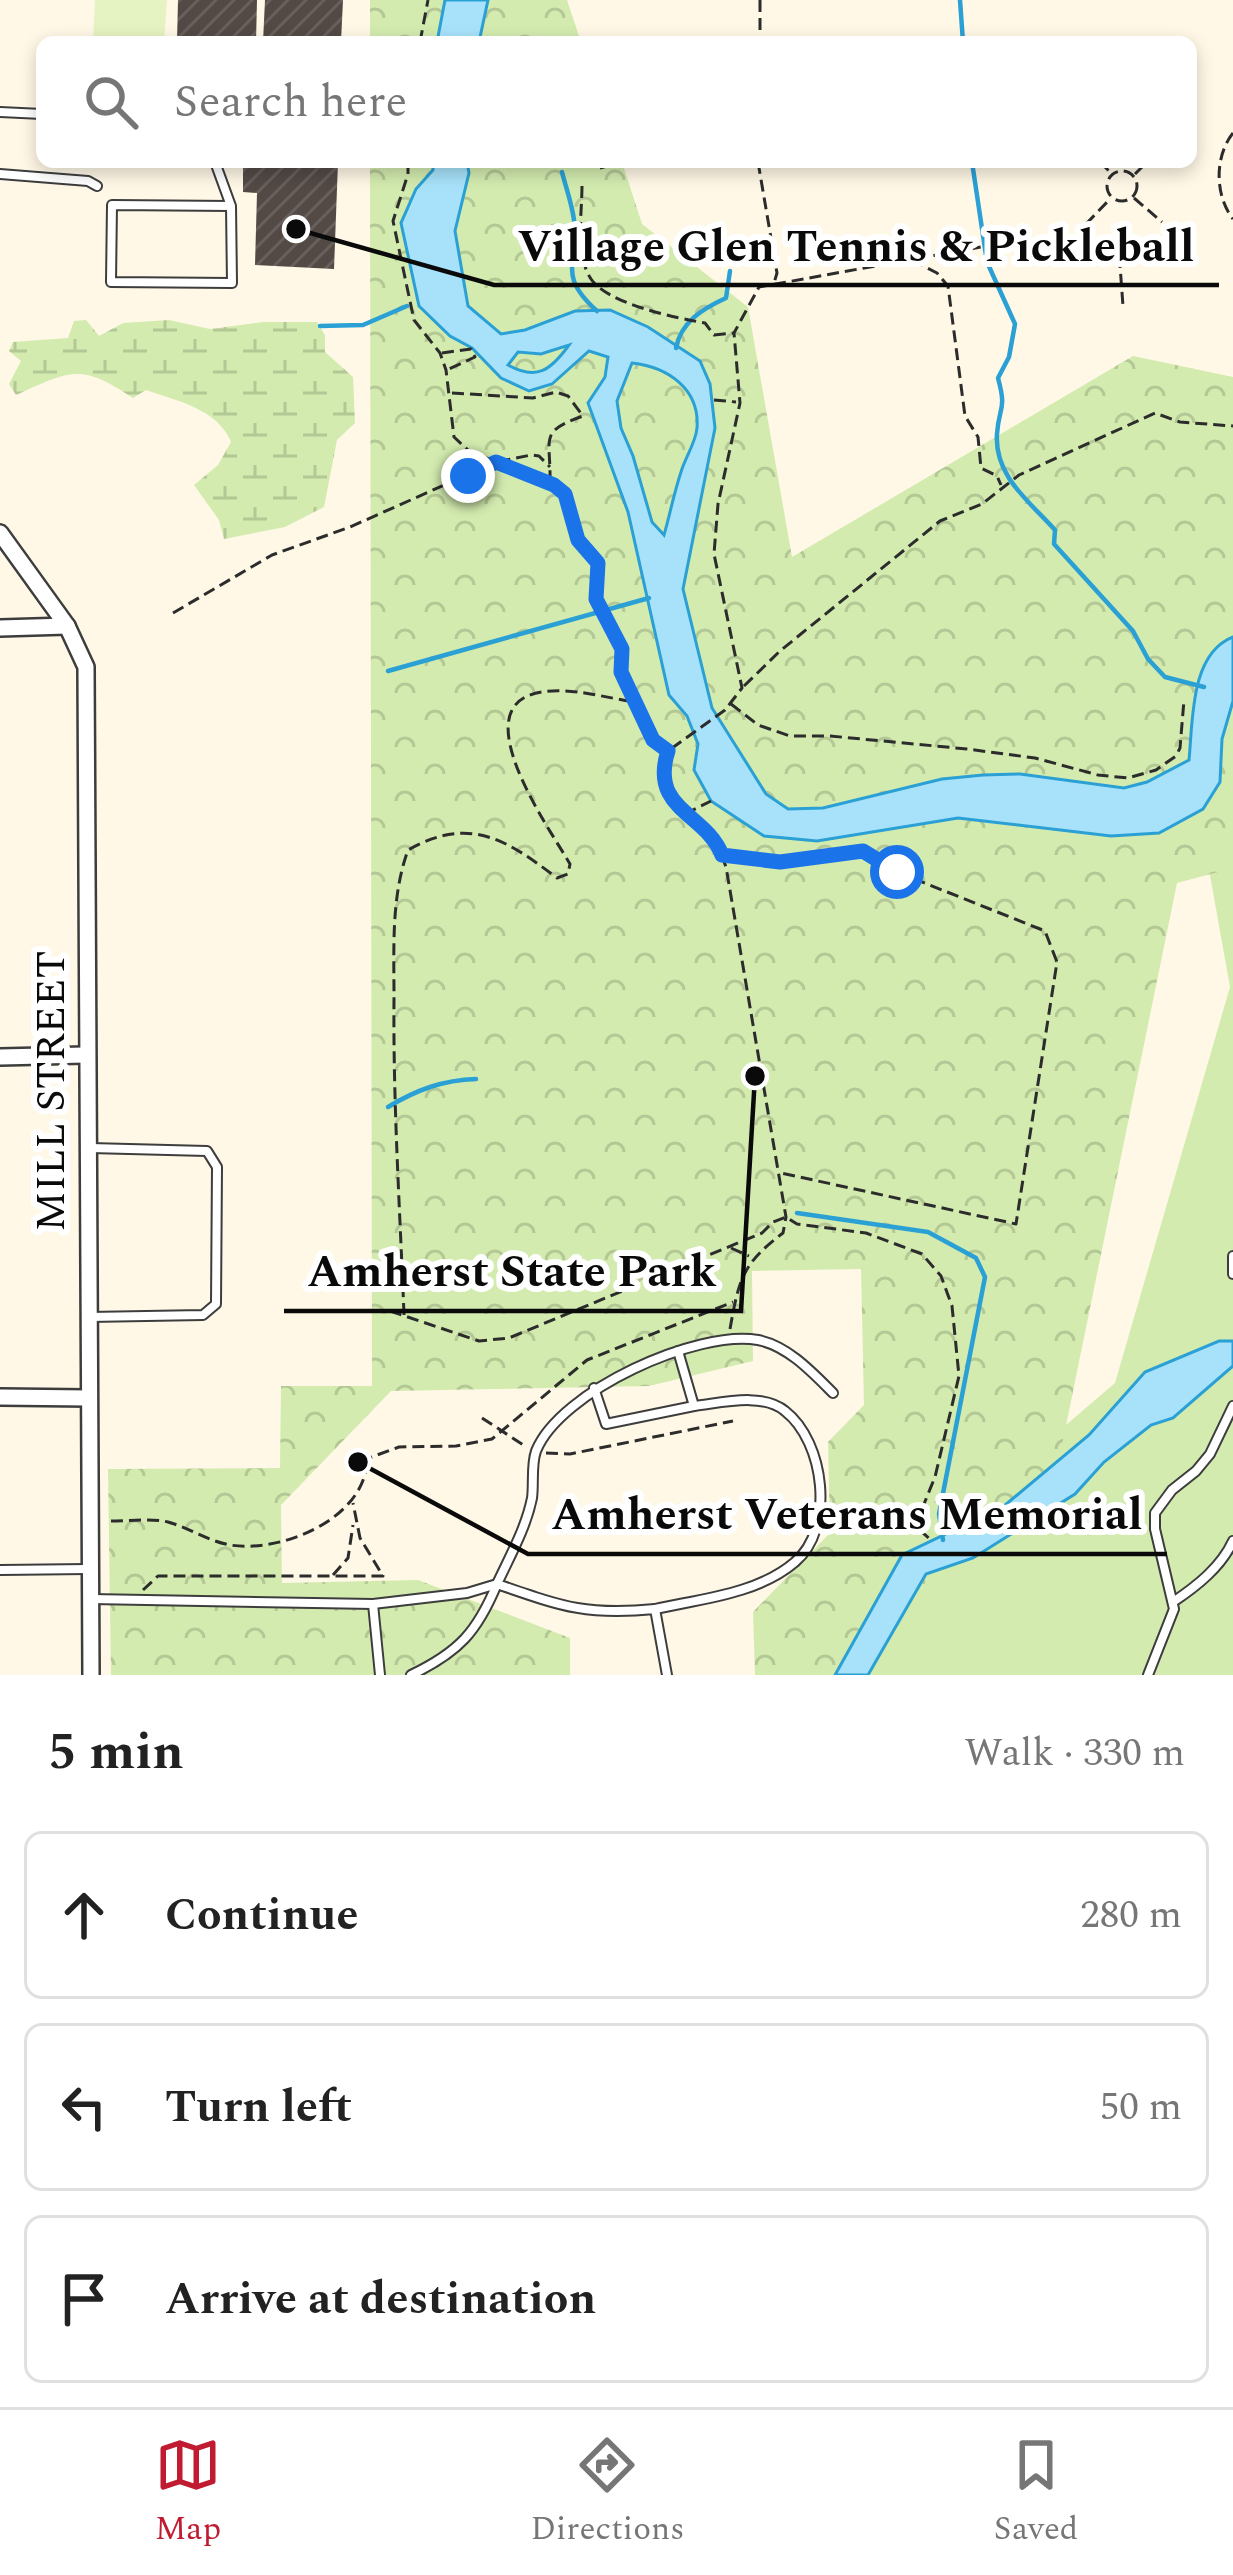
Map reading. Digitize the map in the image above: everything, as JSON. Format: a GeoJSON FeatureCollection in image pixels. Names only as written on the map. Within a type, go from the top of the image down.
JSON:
{"type":"FeatureCollection","features":[{"type":"Feature","properties":{"kind":"street","name":"MILL STREET"},"geometry":{"type":"LineString","coordinates":[[0,533],[68,626],[86,668],[91,1675]]}},
{"type":"Feature","properties":{"kind":"street"},"geometry":{"type":"LineString","coordinates":[[0,628],[68,626]]}},
{"type":"Feature","properties":{"kind":"street"},"geometry":{"type":"LineString","coordinates":[[0,1057],[86,1055]]}},
{"type":"Feature","properties":{"kind":"street"},"geometry":{"type":"LineString","coordinates":[[0,1397],[88,1398]]}},
{"type":"Feature","properties":{"kind":"lane"},"geometry":{"type":"LineString","coordinates":[[0,112],[36,114]]}},
{"type":"Feature","properties":{"kind":"lane"},"geometry":{"type":"LineString","coordinates":[[216,168],[231,206],[232,284],[111,282],[112,205],[231,206]]}},
{"type":"Feature","properties":{"kind":"lane"},"geometry":{"type":"LineString","coordinates":[[0,175],[88,181],[97,186]]}},
{"type":"Feature","properties":{"kind":"lane"},"geometry":{"type":"LineString","coordinates":[[86,1148],[207,1151],[217,1167],[217,1304],[202,1316],[87,1318]]}},
{"type":"Feature","properties":{"kind":"lane"},"geometry":{"type":"LineString","coordinates":[[1233,1256],[1233,1274]]}},
{"type":"Feature","properties":{"kind":"lane"},"geometry":{"type":"LineString","coordinates":[[411,1675],[433,1665],[481,1623],[532,1500],[536,1452],[562,1417],[595,1388],[678,1351],[728,1336],[764,1341],[805,1364],[833,1394]]}},
{"type":"Feature","properties":{"kind":"lane"},"geometry":{"type":"LineString","coordinates":[[678,1351],[694,1406]]}},
{"type":"Feature","properties":{"kind":"lane"},"geometry":{"type":"LineString","coordinates":[[91,1599],[373,1604],[467,1593],[497,1584],[575,1610],[614,1613],[737,1591],[800,1560],[822,1516],[822,1491],[814,1460],[784,1409],[749,1400],[606,1424],[595,1388]]}},
{"type":"Feature","properties":{"kind":"lane"},"geometry":{"type":"LineString","coordinates":[[1148,1675],[1174,1609],[1155,1513],[1210,1454],[1233,1406]]}},
{"type":"Feature","properties":{"kind":"lane"},"geometry":{"type":"LineString","coordinates":[[1173,1602],[1225,1558],[1233,1541]]}},
{"type":"Feature","properties":{"kind":"lane"},"geometry":{"type":"LineString","coordinates":[[0,1570],[90,1569]]}},
{"type":"Feature","properties":{"kind":"lane"},"geometry":{"type":"LineString","coordinates":[[373,1604],[380,1675]]}},
{"type":"Feature","properties":{"kind":"lane"},"geometry":{"type":"LineString","coordinates":[[655,1609],[667,1675]]}},
{"type":"Feature","properties":{"kind":"path"},"geometry":{"type":"LineString","coordinates":[[421,36],[428,0]]}},
{"type":"Feature","properties":{"kind":"path"},"geometry":{"type":"LineString","coordinates":[[760,0],[760,36]]}},
{"type":"Feature","properties":{"kind":"path"},"geometry":{"type":"LineString","coordinates":[[1233,133],[1224,144],[1219,188],[1233,219]]}},
{"type":"Feature","properties":{"kind":"path"},"geometry":{"type":"LineString","coordinates":[[408,168],[393,221],[413,320],[440,353],[446,370],[454,437],[470,451],[565,494],[578,540],[598,563],[596,599],[622,649],[621,672],[653,740],[668,751]]}},
{"type":"Feature","properties":{"kind":"path"},"geometry":{"type":"LineString","coordinates":[[759,168],[777,273],[774,284]]}},
{"type":"Feature","properties":{"kind":"path"},"geometry":{"type":"LineString","coordinates":[[1106,168],[1112,174]]}},
{"type":"Feature","properties":{"kind":"path"},"geometry":{"type":"LineString","coordinates":[[1133,176],[1141,168]]}},
{"type":"Feature","properties":{"kind":"path"},"geometry":{"type":"LineString","coordinates":[[1120,170],[1133,176],[1137,189],[1133,197],[1124,201],[1111,197],[1107,183],[1112,174],[1120,170]]}},
{"type":"Feature","properties":{"kind":"path"},"geometry":{"type":"LineString","coordinates":[[582,186],[583,256],[592,280],[609,294],[672,317],[705,322],[714,335],[734,333]]}},
{"type":"Feature","properties":{"kind":"path"},"geometry":{"type":"LineString","coordinates":[[1086,224],[1111,197]]}},
{"type":"Feature","properties":{"kind":"path"},"geometry":{"type":"LineString","coordinates":[[1133,197],[1162,222]]}},
{"type":"Feature","properties":{"kind":"path"},"geometry":{"type":"LineString","coordinates":[[1118,238],[1123,306]]}},
{"type":"Feature","properties":{"kind":"path"},"geometry":{"type":"LineString","coordinates":[[742,688],[714,554],[718,504],[740,403],[734,333],[759,287],[992,245]]}},
{"type":"Feature","properties":{"kind":"path"},"geometry":{"type":"LineString","coordinates":[[911,260],[938,273],[948,286],[952,331],[981,468],[1004,486]]}},
{"type":"Feature","properties":{"kind":"path"},"geometry":{"type":"LineString","coordinates":[[440,353],[471,349],[475,356],[446,370]]}},
{"type":"Feature","properties":{"kind":"path"},"geometry":{"type":"LineString","coordinates":[[448,393],[533,398],[556,392],[568,396],[583,416],[551,430],[550,484]]}},
{"type":"Feature","properties":{"kind":"path"},"geometry":{"type":"LineString","coordinates":[[714,400],[740,403]]}},
{"type":"Feature","properties":{"kind":"path"},"geometry":{"type":"LineString","coordinates":[[728,1336],[751,1257],[783,1233],[786,1217],[722,855],[716,840],[669,796],[662,767],[668,751],[725,710],[779,650],[940,521],[982,504],[1019,475],[1155,413],[1180,422],[1233,426]]}},
{"type":"Feature","properties":{"kind":"path"},"geometry":{"type":"LineString","coordinates":[[173,613],[272,555],[496,462],[531,454],[550,467]]}},
{"type":"Feature","properties":{"kind":"path"},"geometry":{"type":"LineString","coordinates":[[404,1316],[393,1056],[397,880],[408,850],[429,838],[478,832],[515,847],[557,878],[568,874],[570,864],[511,759],[508,719],[518,703],[548,690],[635,702]]}},
{"type":"Feature","properties":{"kind":"path"},"geometry":{"type":"LineString","coordinates":[[730,703],[758,725],[790,736],[967,749],[1128,778],[1156,770],[1175,756],[1180,748],[1184,700]]}},
{"type":"Feature","properties":{"kind":"path"},"geometry":{"type":"LineString","coordinates":[[684,814],[711,801]]}},
{"type":"Feature","properties":{"kind":"path"},"geometry":{"type":"LineString","coordinates":[[722,855],[780,862],[863,851],[897,872],[1045,931],[1057,962],[1016,1224],[778,1172]]}},
{"type":"Feature","properties":{"kind":"path"},"geometry":{"type":"LineString","coordinates":[[390,1311],[479,1341],[509,1338],[728,1247],[786,1217]]}},
{"type":"Feature","properties":{"kind":"path"},"geometry":{"type":"LineString","coordinates":[[786,1217],[797,1224],[866,1233],[922,1254],[941,1276],[952,1306],[959,1376],[935,1477],[915,1526],[931,1540]]}},
{"type":"Feature","properties":{"kind":"path"},"geometry":{"type":"LineString","coordinates":[[728,1247],[751,1257]]}},
{"type":"Feature","properties":{"kind":"path"},"geometry":{"type":"LineString","coordinates":[[111,1521],[163,1521],[231,1546],[287,1539],[341,1514],[353,1502],[366,1470],[358,1462],[399,1447],[456,1446],[502,1435],[587,1360],[735,1301]]}},
{"type":"Feature","properties":{"kind":"path"},"geometry":{"type":"LineString","coordinates":[[482,1418],[502,1435],[536,1452],[570,1454],[733,1421]]}},
{"type":"Feature","properties":{"kind":"path"},"geometry":{"type":"LineString","coordinates":[[140,1593],[158,1576],[383,1576],[359,1538],[353,1502]]}},
{"type":"Feature","properties":{"kind":"path"},"geometry":{"type":"LineString","coordinates":[[331,1576],[348,1558],[354,1519]]}},
{"type":"Feature","properties":{"kind":"green space"},"geometry":{"type":"Polygon","coordinates":[[[95,0],[167,0],[164,36],[93,36],[95,0]]]}},
{"type":"Feature","properties":{"kind":"green space"},"geometry":{"type":"Polygon","coordinates":[[[370,0],[567,0],[579,36],[370,36],[370,0]]]}},
{"type":"Feature","properties":{"kind":"green space"},"geometry":{"type":"Polygon","coordinates":[[[370,168],[624,168],[642,224],[748,307],[792,557],[1133,356],[1233,377],[1233,868],[1177,883],[1053,1489],[903,1600],[851,1675],[755,1675],[753,1612],[830,1533],[828,1442],[864,1405],[861,1269],[752,1271],[753,1361],[649,1386],[391,1391],[281,1505],[282,1583],[418,1580],[570,1638],[570,1675],[111,1675],[108,1469],[280,1468],[281,1386],[372,1386],[370,168]]]}},
{"type":"Feature","properties":{"kind":"green space"},"geometry":{"type":"Polygon","coordinates":[[[86,320],[99,336],[123,323],[169,320],[210,329],[317,322],[325,335],[325,352],[353,377],[355,423],[337,440],[324,507],[285,527],[224,539],[219,520],[194,485],[218,465],[231,442],[207,414],[146,390],[133,398],[88,375],[63,376],[16,395],[9,384],[21,361],[9,351],[13,342],[68,338],[74,321],[86,320]]]}},
{"type":"Feature","properties":{"kind":"green space"},"geometry":{"type":"Polygon","coordinates":[[[1233,858],[1233,1675],[832,1675],[969,1508],[1115,1383],[1230,987],[1208,864],[1233,858]]]}},
{"type":"Feature","properties":{"kind":"water"},"geometry":{"type":"Polygon","coordinates":[[[445,0],[488,0],[480,36],[438,36],[445,0]]]}},
{"type":"Feature","properties":{"kind":"water"},"geometry":{"type":"Polygon","coordinates":[[[433,168],[468,168],[455,231],[468,306],[501,334],[575,311],[610,310],[648,327],[700,361],[710,384],[715,428],[683,589],[712,708],[766,794],[788,809],[823,808],[942,779],[983,775],[1020,774],[1124,788],[1147,782],[1189,760],[1201,673],[1219,646],[1233,637],[1233,701],[1222,739],[1220,782],[1203,809],[1159,833],[1111,836],[958,818],[817,841],[764,836],[711,801],[694,770],[698,744],[687,716],[669,695],[628,512],[588,403],[605,377],[608,357],[589,351],[552,384],[529,391],[501,378],[472,348],[450,336],[419,306],[401,223],[416,189],[433,168]],[[569,345],[541,354],[518,352],[508,365],[535,372],[556,361],[569,345]],[[632,363],[617,401],[621,428],[652,522],[664,535],[696,433],[697,414],[679,382],[632,363]]]}},
{"type":"Feature","properties":{"kind":"water"},"geometry":{"type":"Polygon","coordinates":[[[1219,1341],[1233,1341],[1233,1366],[1173,1418],[1151,1425],[1104,1462],[1075,1494],[973,1558],[926,1574],[868,1675],[835,1675],[902,1555],[1004,1506],[1089,1435],[1145,1372],[1219,1341]]]}},
{"type":"Feature","properties":{"kind":"building"},"geometry":{"type":"Polygon","coordinates":[[[178,0],[257,0],[256,36],[177,36],[178,0]]]}},
{"type":"Feature","properties":{"kind":"building"},"geometry":{"type":"Polygon","coordinates":[[[265,0],[343,0],[341,36],[263,36],[265,0]]]}},
{"type":"Feature","properties":{"kind":"building"},"geometry":{"type":"Polygon","coordinates":[[[243,168],[338,168],[334,269],[255,265],[257,193],[243,192],[243,168]]]}},
{"type":"Feature","properties":{"kind":"waterway"},"geometry":{"type":"LineString","coordinates":[[960,0],[963,36]]}},
{"type":"Feature","properties":{"kind":"waterway"},"geometry":{"type":"LineString","coordinates":[[973,168],[987,262],[1015,324],[1009,357],[998,378],[1001,463],[1015,487],[1055,530],[1054,544],[1133,631],[1148,659],[1165,677],[1204,687]]}},
{"type":"Feature","properties":{"kind":"waterway"},"geometry":{"type":"LineString","coordinates":[[562,172],[574,220],[573,278],[597,311]]}},
{"type":"Feature","properties":{"kind":"waterway"},"geometry":{"type":"LineString","coordinates":[[676,348],[694,317],[726,298],[730,271]]}},
{"type":"Feature","properties":{"kind":"waterway"},"geometry":{"type":"LineString","coordinates":[[320,326],[363,325],[407,306]]}},
{"type":"Feature","properties":{"kind":"waterway"},"geometry":{"type":"LineString","coordinates":[[388,671],[649,598]]}},
{"type":"Feature","properties":{"kind":"waterway"},"geometry":{"type":"LineString","coordinates":[[388,1107],[430,1087],[476,1079]]}},
{"type":"Feature","properties":{"kind":"waterway"},"geometry":{"type":"LineString","coordinates":[[797,1213],[928,1232],[976,1258],[985,1277],[939,1514],[943,1540]]}},
{"type":"Feature","properties":{"kind":"place","name":"Village Glen Tennis & Pickleball"},"geometry":{"type":"Point","coordinates":[296,229]}},
{"type":"Feature","properties":{"kind":"place","name":"Amherst State Park"},"geometry":{"type":"Point","coordinates":[755,1076]}},
{"type":"Feature","properties":{"kind":"place","name":"Amherst Veterans Memorial"},"geometry":{"type":"Point","coordinates":[358,1462]}},
{"type":"Feature","properties":{"kind":"route"},"geometry":{"type":"LineString","coordinates":[[468,476],[496,462],[565,494],[578,540],[598,563],[596,599],[622,649],[621,672],[653,740],[668,751],[662,767],[669,796],[716,840],[722,855],[780,862],[863,851],[897,872]]}}]}
